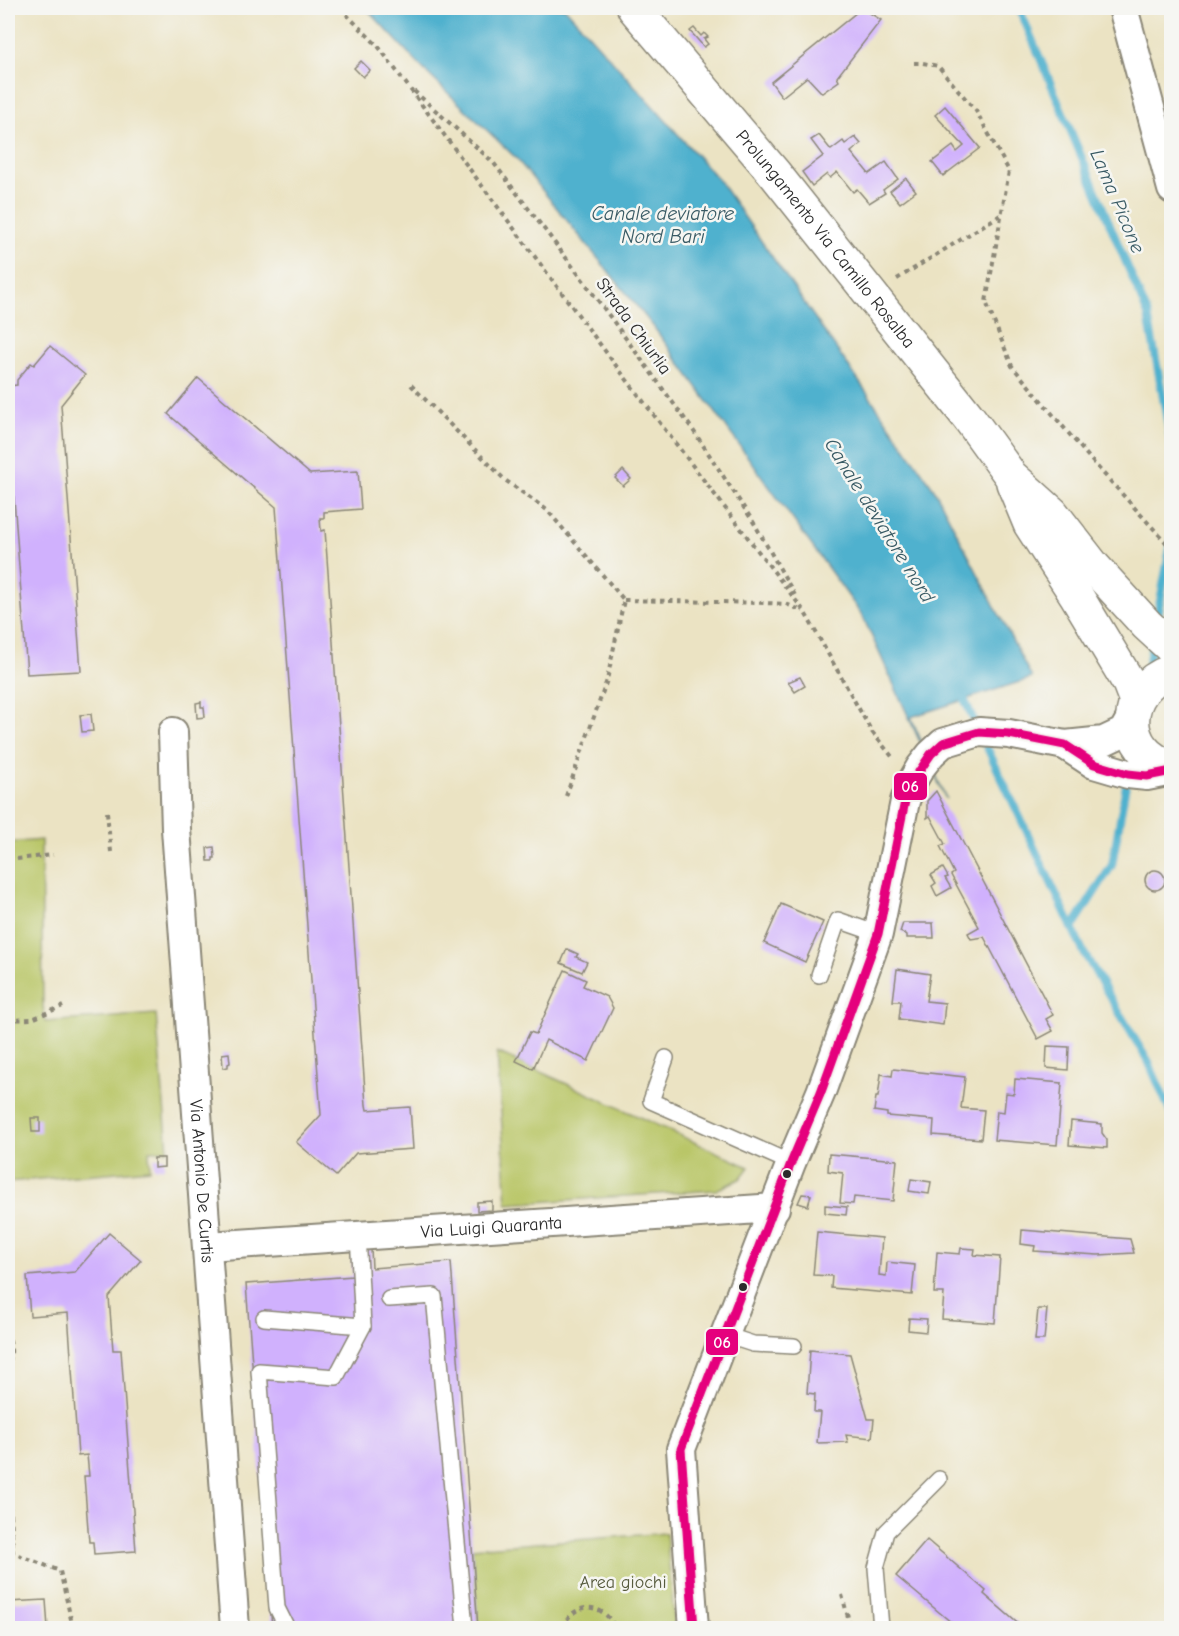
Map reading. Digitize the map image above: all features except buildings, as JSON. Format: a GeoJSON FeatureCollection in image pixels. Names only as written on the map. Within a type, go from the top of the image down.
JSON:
{"type":"FeatureCollection","features":[{"type":"Feature","properties":{"kind":"street","name":"Prolungamento Via Camillo Rosalba"},"geometry":{"type":"LineString","coordinates":[[634,8],[775,174],[969,418],[1011,476],[1052,513],[1094,567],[1147,625],[1172,648]]}},
{"type":"Feature","properties":{"kind":"street"},"geometry":{"type":"LineString","coordinates":[[1123,8],[1172,189]]}},
{"type":"Feature","properties":{"kind":"street","name":"Prolungamento Via Camillo Rosalba"},"geometry":{"type":"LineString","coordinates":[[1011,476],[1030,524],[1129,683],[1134,709],[1135,737],[1145,753],[1172,769]]}},
{"type":"Feature","properties":{"kind":"street"},"geometry":{"type":"LineString","coordinates":[[694,1629],[681,1449],[791,1163],[821,1092],[878,934],[905,801],[912,782],[931,754],[943,743],[979,732],[1009,734],[1065,745],[1104,741],[1123,732],[1144,687],[1159,675],[1172,671]]}},
{"type":"Feature","properties":{"kind":"street","name":"Via Antonio De Curtis"},"geometry":{"type":"LineString","coordinates":[[173,732],[176,829],[235,1629]]}},
{"type":"Feature","properties":{"kind":"street"},"geometry":{"type":"LineString","coordinates":[[1065,745],[1094,764],[1128,774],[1147,776],[1172,769]]}},
{"type":"Feature","properties":{"kind":"street","name":"Via Luigi Quaranta"},"geometry":{"type":"LineString","coordinates":[[208,1246],[775,1208]]}},
{"type":"Feature","properties":{"kind":"lane"},"geometry":{"type":"LineString","coordinates":[[819,975],[838,920],[878,934]]}},
{"type":"Feature","properties":{"kind":"lane"},"geometry":{"type":"LineString","coordinates":[[666,1058],[651,1101],[791,1163]]}},
{"type":"Feature","properties":{"kind":"lane"},"geometry":{"type":"LineString","coordinates":[[287,1629],[277,1608],[259,1371],[336,1377],[363,1326],[358,1235]]}},
{"type":"Feature","properties":{"kind":"lane"},"geometry":{"type":"LineString","coordinates":[[389,1299],[434,1296],[465,1629]]}},
{"type":"Feature","properties":{"kind":"lane"},"geometry":{"type":"LineString","coordinates":[[264,1318],[363,1326]]}},
{"type":"Feature","properties":{"kind":"lane"},"geometry":{"type":"LineString","coordinates":[[725,1335],[753,1344],[794,1346]]}},
{"type":"Feature","properties":{"kind":"lane"},"geometry":{"type":"LineString","coordinates":[[881,1629],[876,1568],[886,1532],[939,1479]]}},
{"type":"Feature","properties":{"kind":"path","name":"Strada Chiurlia"},"geometry":{"type":"LineString","coordinates":[[340,8],[378,46],[614,363],[804,611]]}},
{"type":"Feature","properties":{"kind":"path"},"geometry":{"type":"LineString","coordinates":[[914,63],[938,66],[976,111],[1009,171],[986,302],[1012,366],[1092,461],[1172,549]]}},
{"type":"Feature","properties":{"kind":"path","name":"Strada Chiurlia"},"geometry":{"type":"LineString","coordinates":[[407,84],[494,162],[693,430],[754,523],[873,732],[912,782]]}},
{"type":"Feature","properties":{"kind":"path"},"geometry":{"type":"LineString","coordinates":[[871,295],[1002,214]]}},
{"type":"Feature","properties":{"kind":"path"},"geometry":{"type":"LineString","coordinates":[[411,385],[505,480],[547,510],[624,600],[786,604],[804,611]]}},
{"type":"Feature","properties":{"kind":"path"},"geometry":{"type":"LineString","coordinates":[[566,796],[607,680],[624,600]]}},
{"type":"Feature","properties":{"kind":"path"},"geometry":{"type":"LineString","coordinates":[[107,812],[111,852]]}},
{"type":"Feature","properties":{"kind":"path"},"geometry":{"type":"LineString","coordinates":[[8,860],[53,855]]}},
{"type":"Feature","properties":{"kind":"path"},"geometry":{"type":"LineString","coordinates":[[8,1026],[9,1020],[32,1019],[63,1006]]}},
{"type":"Feature","properties":{"kind":"path"},"geometry":{"type":"LineString","coordinates":[[8,1331],[11,1359],[8,1365]]}},
{"type":"Feature","properties":{"kind":"path"},"geometry":{"type":"LineString","coordinates":[[8,1496],[14,1553]]}},
{"type":"Feature","properties":{"kind":"path"},"geometry":{"type":"LineString","coordinates":[[8,1549],[60,1571],[73,1629]]}},
{"type":"Feature","properties":{"kind":"path"},"geometry":{"type":"LineString","coordinates":[[842,1595],[851,1629]]}},
{"type":"Feature","properties":{"kind":"path"},"geometry":{"type":"LineString","coordinates":[[563,1629],[573,1612],[590,1608],[606,1614],[612,1620],[615,1629]]}},
{"type":"Feature","properties":{"kind":"green space"},"geometry":{"type":"Polygon","coordinates":[[[41,840],[45,1022],[156,1014],[168,1150],[149,1151],[150,1169],[8,1182],[8,843],[41,840]]]}},
{"type":"Feature","properties":{"kind":"green space"},"geometry":{"type":"Polygon","coordinates":[[[497,1052],[749,1167],[740,1179],[716,1190],[507,1204],[497,1052]]]}},
{"type":"Feature","properties":{"kind":"green space","name":"Area giochi"},"geometry":{"type":"Polygon","coordinates":[[[666,1533],[675,1628],[478,1628],[472,1548],[666,1533]]]}},
{"type":"Feature","properties":{"kind":"water","name":"Canale deviatore Nord Bari"},"geometry":{"type":"Polygon","coordinates":[[[366,8],[565,8],[718,179],[934,489],[1032,678],[911,717],[946,799],[862,615],[653,326],[516,158],[427,73],[366,8]]]}},
{"type":"Feature","properties":{"kind":"waterway","name":"Lama Picone"},"geometry":{"type":"LineString","coordinates":[[1019,8],[1148,315],[1172,448]]}},
{"type":"Feature","properties":{"kind":"waterway","name":"Lama Picone"},"geometry":{"type":"LineString","coordinates":[[1156,622],[1172,538]]}},
{"type":"Feature","properties":{"kind":"waterway","name":"Lama Picone"},"geometry":{"type":"LineString","coordinates":[[1146,675],[1153,640]]}},
{"type":"Feature","properties":{"kind":"waterway","name":"Canale deviatore nord"},"geometry":{"type":"LineString","coordinates":[[960,690],[977,727]]}},
{"type":"Feature","properties":{"kind":"waterway","name":"Lama Picone"},"geometry":{"type":"LineString","coordinates":[[983,739],[1084,953],[1149,1063],[1172,1116]]}},
{"type":"Feature","properties":{"kind":"waterway","name":"Lama Picone"},"geometry":{"type":"LineString","coordinates":[[1072,928],[1112,865],[1127,779]]}},
{"type":"Feature","properties":{"kind":"transit line","name":"06"},"geometry":{"type":"LineString","coordinates":[[694,1628],[681,1449],[791,1163],[821,1092],[878,934],[905,801],[912,782],[931,754],[943,743],[979,732],[1009,734],[1065,745],[1094,764],[1128,774],[1147,776],[1172,771]]}}]}
